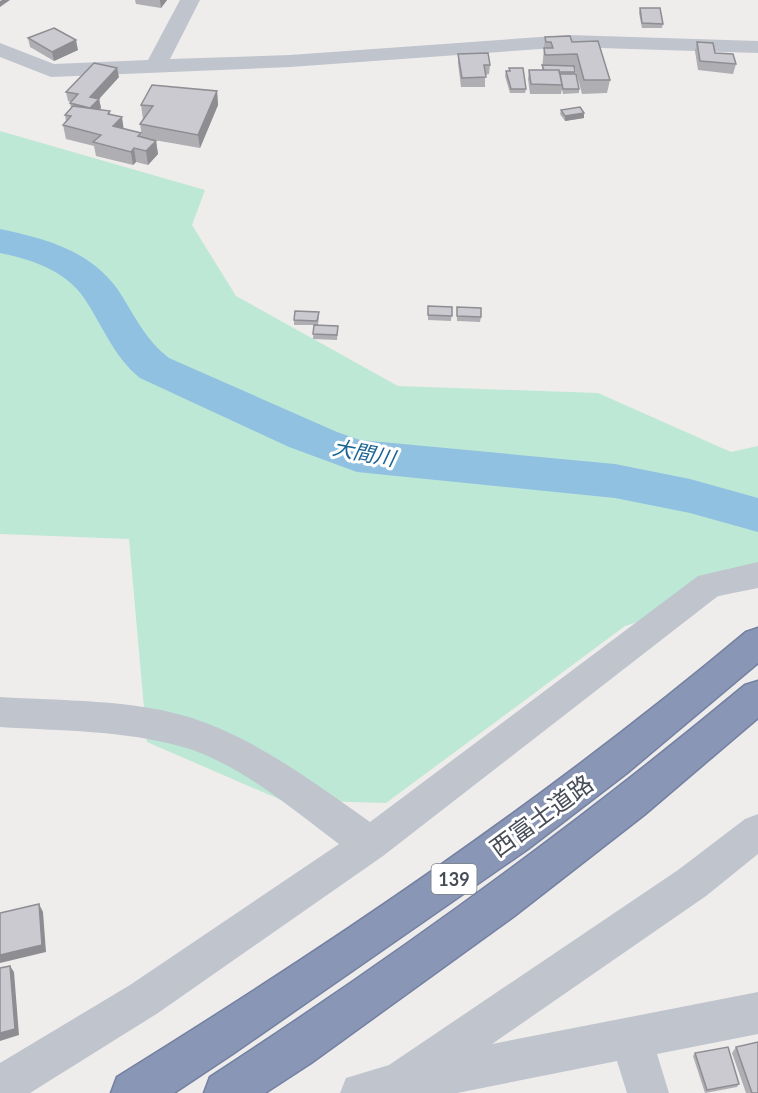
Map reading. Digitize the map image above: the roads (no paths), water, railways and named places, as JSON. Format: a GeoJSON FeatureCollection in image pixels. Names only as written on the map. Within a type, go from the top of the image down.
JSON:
{"type":"FeatureCollection","features":[{"type":"Feature","properties":{"kind":"highway","name":"西富士道路"},"geometry":{"type":"LineString","coordinates":[[133,1093],[204,1049],[410,909],[580,788],[758,642]]}},
{"type":"Feature","properties":{"kind":"highway","name":"西富士道路"},"geometry":{"type":"LineString","coordinates":[[226,1093],[456,935],[607,822],[758,696]]}},
{"type":"Feature","properties":{"kind":"street"},"geometry":{"type":"LineString","coordinates":[[156,66],[190,0]]}},
{"type":"Feature","properties":{"kind":"street"},"geometry":{"type":"LineString","coordinates":[[0,49],[51,71],[254,64],[569,41],[758,47]]}},
{"type":"Feature","properties":{"kind":"street"},"geometry":{"type":"LineString","coordinates":[[0,1088],[144,999],[370,844],[709,585],[758,575]]}},
{"type":"Feature","properties":{"kind":"street"},"geometry":{"type":"LineString","coordinates":[[0,712],[121,720],[189,733],[261,766],[370,844]]}},
{"type":"Feature","properties":{"kind":"street"},"geometry":{"type":"LineString","coordinates":[[382,1090],[692,883],[758,831]]}},
{"type":"Feature","properties":{"kind":"street"},"geometry":{"type":"LineString","coordinates":[[382,1090],[758,1013]]}},
{"type":"Feature","properties":{"kind":"street"},"geometry":{"type":"LineString","coordinates":[[631,1038],[648,1093]]}},
{"type":"Feature","properties":{"kind":"waterway","name":"大間川"},"geometry":{"type":"LineString","coordinates":[[0,241],[43,252],[83,273],[102,295],[133,347],[148,363],[162,373],[339,450],[357,456],[615,481],[690,496],[758,515]]}}]}
